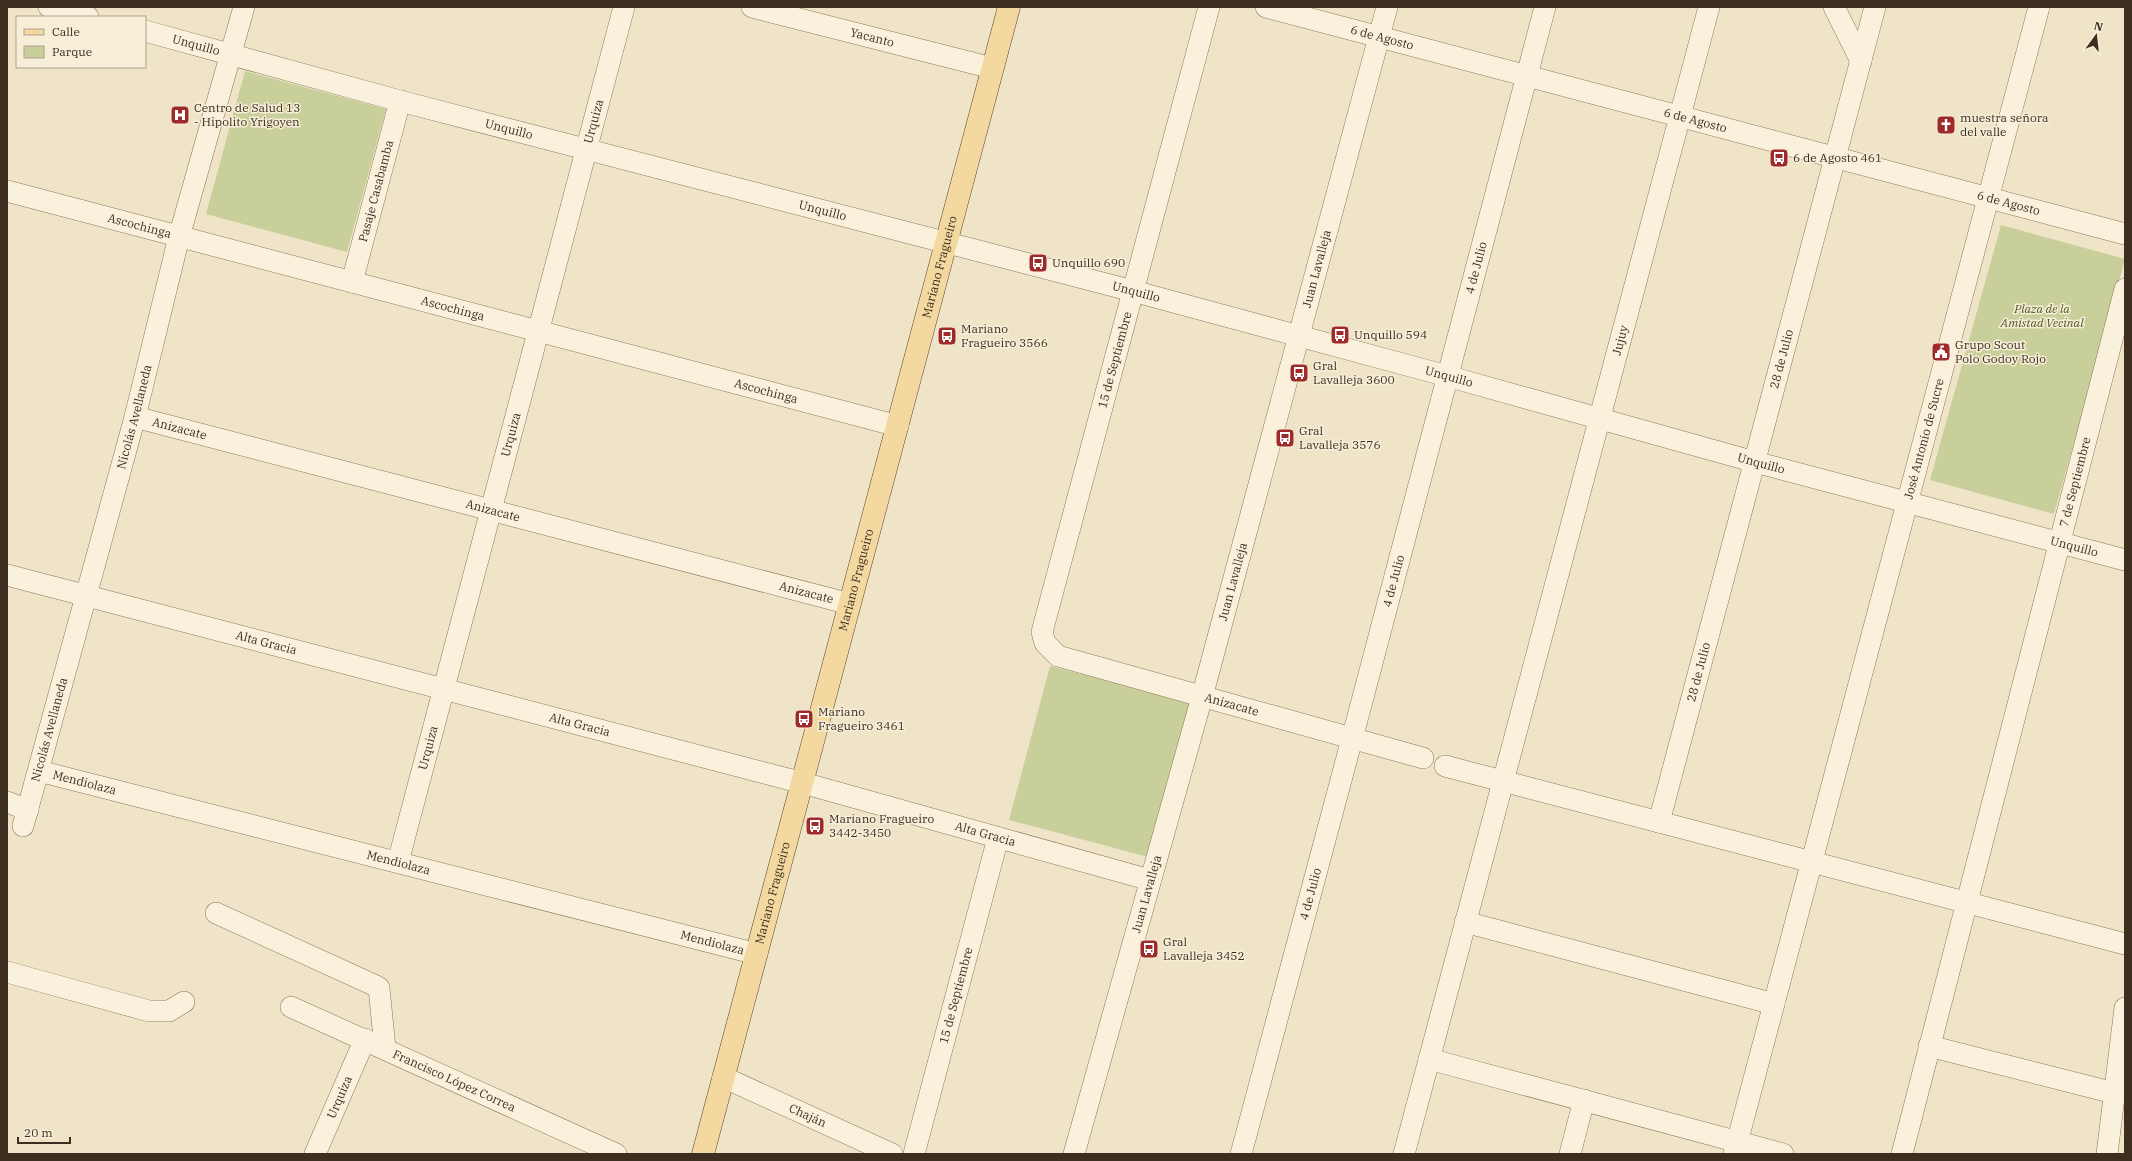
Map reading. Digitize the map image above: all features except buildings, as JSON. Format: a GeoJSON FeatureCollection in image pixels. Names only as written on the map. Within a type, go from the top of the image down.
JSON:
{"type":"FeatureCollection","features":[{"type":"Feature","properties":{"kind":"main road","name":"Mariano Fragueiro"},"geometry":{"type":"LineString","coordinates":[[703,1154],[1009,7]]}},
{"type":"Feature","properties":{"kind":"street"},"geometry":{"type":"LineString","coordinates":[[49,7],[84,16]]}},
{"type":"Feature","properties":{"kind":"street","name":"Nicolás Avellaneda"},"geometry":{"type":"LineString","coordinates":[[7,802],[25,818],[135,417],[179,237],[232,54],[244,7]]}},
{"type":"Feature","properties":{"kind":"street","name":"Urquiza"},"geometry":{"type":"LineString","coordinates":[[398,862],[588,148],[624,7]]}},
{"type":"Feature","properties":{"kind":"street","name":"Yacanto"},"geometry":{"type":"LineString","coordinates":[[752,7],[992,68]]}},
{"type":"Feature","properties":{"kind":"street","name":"15 de Septiembre"},"geometry":{"type":"LineString","coordinates":[[1045,643],[1042,632],[1209,7]]}},
{"type":"Feature","properties":{"kind":"street","name":"6 de Agosto"},"geometry":{"type":"LineString","coordinates":[[1266,7],[2125,234]]}},
{"type":"Feature","properties":{"kind":"street","name":"Juan Lavalleja"},"geometry":{"type":"LineString","coordinates":[[1074,1154],[1202,697],[1386,7]]}},
{"type":"Feature","properties":{"kind":"street","name":"4 de Julio"},"geometry":{"type":"LineString","coordinates":[[1241,1154],[1545,7]]}},
{"type":"Feature","properties":{"kind":"street","name":"Jujuy"},"geometry":{"type":"LineString","coordinates":[[1404,1154],[1465,922],[1602,418],[1710,7]]}},
{"type":"Feature","properties":{"kind":"street"},"geometry":{"type":"LineString","coordinates":[[1834,7],[1861,60]]}},
{"type":"Feature","properties":{"kind":"street","name":"28 de Julio"},"geometry":{"type":"LineString","coordinates":[[1659,822],[1875,7]]}},
{"type":"Feature","properties":{"kind":"street","name":"José Antonio de Sucre"},"geometry":{"type":"LineString","coordinates":[[1735,1148],[2039,7]]}},
{"type":"Feature","properties":{"kind":"street","name":"Unquillo"},"geometry":{"type":"LineString","coordinates":[[146,32],[232,54],[400,101],[588,148],[947,244],[1133,291],[1602,418],[1755,462],[2125,560]]}},
{"type":"Feature","properties":{"kind":"street","name":"Pasaje Casabamba"},"geometry":{"type":"LineString","coordinates":[[352,282],[400,101]]}},
{"type":"Feature","properties":{"kind":"street","name":"Ascochinga"},"geometry":{"type":"LineString","coordinates":[[7,191],[898,426]]}},
{"type":"Feature","properties":{"kind":"street","name":"7 de Septiembre"},"geometry":{"type":"LineString","coordinates":[[1902,1154],[2125,289]]}},
{"type":"Feature","properties":{"kind":"street","name":"Anizacate"},"geometry":{"type":"LineString","coordinates":[[135,417],[850,604]]}},
{"type":"Feature","properties":{"kind":"street","name":"Alta Gracia"},"geometry":{"type":"LineString","coordinates":[[7,574],[444,690],[803,783],[1150,880]]}},
{"type":"Feature","properties":{"kind":"street","name":"Anizacate"},"geometry":{"type":"LineString","coordinates":[[1045,643],[1058,656],[1423,758]]}},
{"type":"Feature","properties":{"kind":"street"},"geometry":{"type":"LineString","coordinates":[[1445,766],[2125,944]]}},
{"type":"Feature","properties":{"kind":"street","name":"Mendiolaza"},"geometry":{"type":"LineString","coordinates":[[39,771],[757,954]]}},
{"type":"Feature","properties":{"kind":"street","name":"15 de Septiembre"},"geometry":{"type":"LineString","coordinates":[[914,1154],[998,838]]}},
{"type":"Feature","properties":{"kind":"street"},"geometry":{"type":"LineString","coordinates":[[216,913],[379,988],[385,1048]]}},
{"type":"Feature","properties":{"kind":"street"},"geometry":{"type":"LineString","coordinates":[[1465,922],[1774,1004]]}},
{"type":"Feature","properties":{"kind":"street"},"geometry":{"type":"LineString","coordinates":[[7,972],[148,1011],[169,1011],[184,1002]]}},
{"type":"Feature","properties":{"kind":"street","name":"Francisco López Correa"},"geometry":{"type":"LineString","coordinates":[[291,1007],[385,1048],[616,1154]]}},
{"type":"Feature","properties":{"kind":"street"},"geometry":{"type":"LineString","coordinates":[[2107,1154],[2125,1008]]}},
{"type":"Feature","properties":{"kind":"street","name":"Urquiza"},"geometry":{"type":"LineString","coordinates":[[315,1154],[365,1039]]}},
{"type":"Feature","properties":{"kind":"street"},"geometry":{"type":"LineString","coordinates":[[1930,1046],[2114,1093]]}},
{"type":"Feature","properties":{"kind":"street"},"geometry":{"type":"LineString","coordinates":[[1429,1059],[1584,1100],[1735,1148],[1783,1154]]}},
{"type":"Feature","properties":{"kind":"street","name":"Chaján"},"geometry":{"type":"LineString","coordinates":[[723,1077],[892,1154]]}},
{"type":"Feature","properties":{"kind":"street"},"geometry":{"type":"LineString","coordinates":[[1570,1154],[1584,1100]]}},
{"type":"Feature","properties":{"kind":"green space"},"geometry":{"type":"Polygon","coordinates":[[[245,71],[386,109],[347,252],[206,214],[245,71]]]}},
{"type":"Feature","properties":{"kind":"green space","name":"Plaza de la Amistad Vecinal"},"geometry":{"type":"Polygon","coordinates":[[[2001,225],[2125,259],[2054,514],[1930,480],[2001,225]]]}},
{"type":"Feature","properties":{"kind":"green space"},"geometry":{"type":"Polygon","coordinates":[[[1050,666],[1193,703],[1152,858],[1009,820],[1050,666]]]}},
{"type":"Feature","properties":{"kind":"place","name":"Centro de Salud 13 - Hipolito Yrigoyen"},"geometry":{"type":"Point","coordinates":[180,115]}},
{"type":"Feature","properties":{"kind":"place","name":"muestra señora del valle"},"geometry":{"type":"Point","coordinates":[1946,125]}},
{"type":"Feature","properties":{"kind":"place","name":"6 de Agosto 461"},"geometry":{"type":"Point","coordinates":[1779,158]}},
{"type":"Feature","properties":{"kind":"place","name":"Unquillo 690"},"geometry":{"type":"Point","coordinates":[1038,263]}},
{"type":"Feature","properties":{"kind":"place","name":"Unquillo 594"},"geometry":{"type":"Point","coordinates":[1340,335]}},
{"type":"Feature","properties":{"kind":"place","name":"Mariano Fragueiro 3566"},"geometry":{"type":"Point","coordinates":[947,336]}},
{"type":"Feature","properties":{"kind":"place","name":"Grupo Scout Polo Godoy Rojo"},"geometry":{"type":"Point","coordinates":[1941,352]}},
{"type":"Feature","properties":{"kind":"place","name":"Gral Lavalleja 3600"},"geometry":{"type":"Point","coordinates":[1299,373]}},
{"type":"Feature","properties":{"kind":"place","name":"Gral Lavalleja 3576"},"geometry":{"type":"Point","coordinates":[1285,438]}},
{"type":"Feature","properties":{"kind":"place","name":"Mariano Fragueiro 3461"},"geometry":{"type":"Point","coordinates":[804,719]}},
{"type":"Feature","properties":{"kind":"place","name":"Mariano Fragueiro 3442-3450"},"geometry":{"type":"Point","coordinates":[815,826]}},
{"type":"Feature","properties":{"kind":"place","name":"Gral Lavalleja 3452"},"geometry":{"type":"Point","coordinates":[1149,949]}}]}
